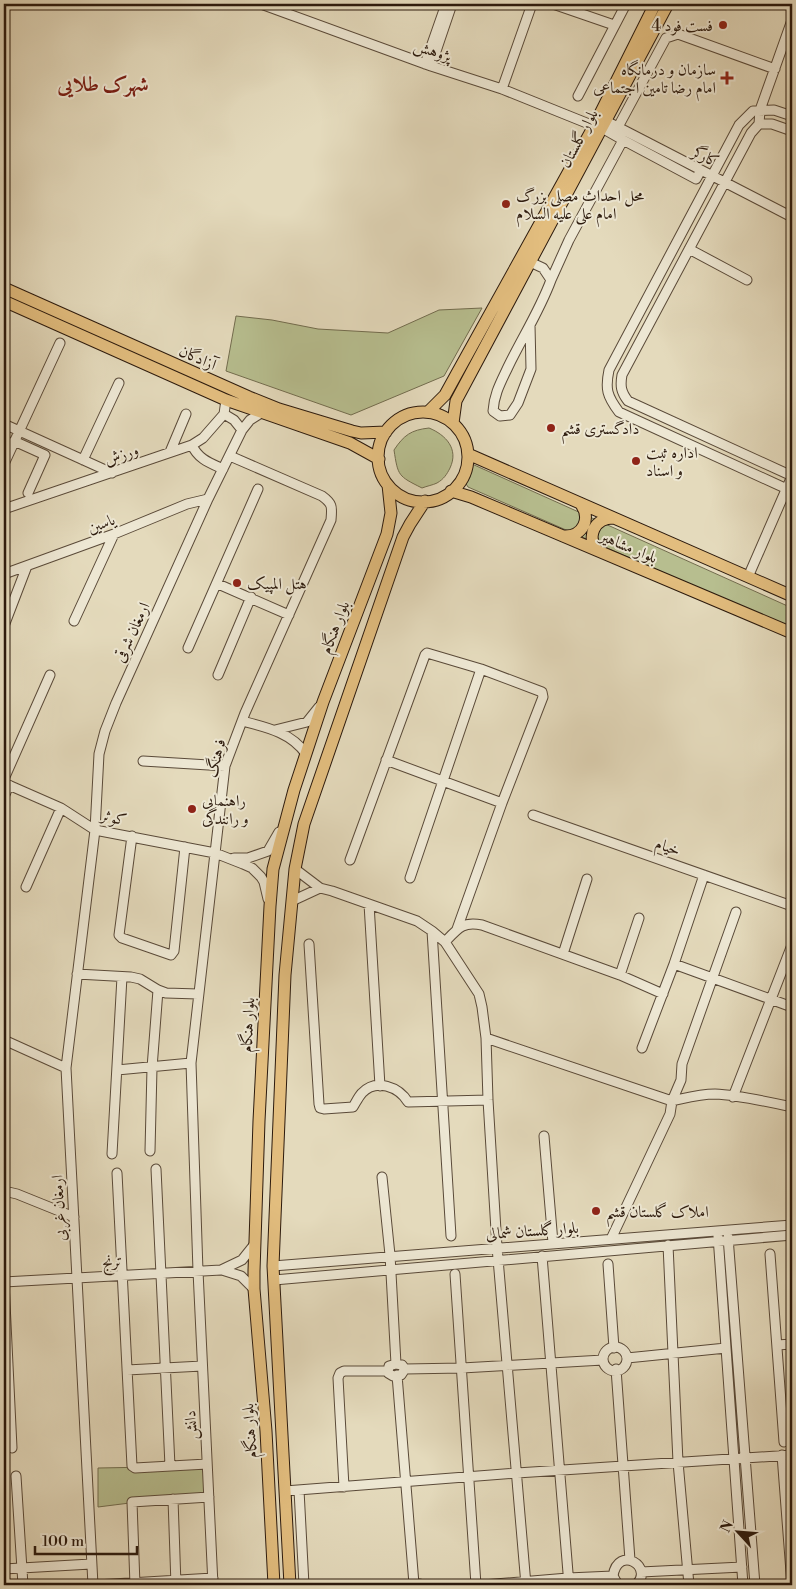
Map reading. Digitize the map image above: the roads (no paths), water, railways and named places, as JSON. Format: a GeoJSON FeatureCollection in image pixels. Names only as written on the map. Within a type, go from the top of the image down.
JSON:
{"type":"FeatureCollection","features":[{"type":"Feature","properties":{"kind":"main road","name":"بلوار گلستان"},"geometry":{"type":"LineString","coordinates":[[453,423],[456,402],[601,125],[655,4]]}},
{"type":"Feature","properties":{"kind":"main road","name":"بلوار گلستان"},"geometry":{"type":"LineString","coordinates":[[428,412],[445,395],[601,125],[668,4]]}},
{"type":"Feature","properties":{"kind":"main road","name":"آزادگان"},"geometry":{"type":"LineString","coordinates":[[4,288],[220,385],[279,409],[361,433],[386,432]]}},
{"type":"Feature","properties":{"kind":"main road","name":"آزادگان"},"geometry":{"type":"LineString","coordinates":[[4,301],[226,400],[350,443],[379,459]]}},
{"type":"Feature","properties":{"kind":"main road"},"geometry":{"type":"LineString","coordinates":[[428,412],[441,416],[453,423],[462,434],[468,454],[464,474],[451,491],[439,498],[426,501],[405,498],[388,485],[382,473],[379,459],[380,445],[386,432],[395,422],[414,413],[428,412]]}},
{"type":"Feature","properties":{"kind":"main road","name":"بلوار مشاهیر"},"geometry":{"type":"LineString","coordinates":[[468,454],[792,596]]}},
{"type":"Feature","properties":{"kind":"main road","name":"بلوار هنگام"},"geometry":{"type":"LineString","coordinates":[[274,1585],[266,1431],[254,1289],[254,1245],[262,1066],[273,869],[322,702],[389,524],[391,513],[388,485]]}},
{"type":"Feature","properties":{"kind":"main road","name":"بلوار مشاهیر"},"geometry":{"type":"LineString","coordinates":[[451,491],[471,497],[792,633]]}},
{"type":"Feature","properties":{"kind":"main road","name":"بلوار هنگام"},"geometry":{"type":"LineString","coordinates":[[290,1585],[273,1266],[285,975],[295,869],[304,824],[375,618],[404,537],[410,524],[426,501]]}},
{"type":"Feature","properties":{"kind":"main road"},"geometry":{"type":"LineString","coordinates":[[564,536],[576,534],[584,525],[586,514],[580,503]]}},
{"type":"Feature","properties":{"kind":"main road"},"geometry":{"type":"LineString","coordinates":[[597,550],[592,540],[593,528],[601,520],[613,518]]}},
{"type":"Feature","properties":{"kind":"main road"},"geometry":{"type":"LineString","coordinates":[[357,611],[375,618]]}},
{"type":"Feature","properties":{"kind":"main road"},"geometry":{"type":"LineString","coordinates":[[262,1066],[281,1066]]}},
{"type":"Feature","properties":{"kind":"street","name":"پژوهش"},"geometry":{"type":"LineString","coordinates":[[261,4],[275,6],[428,65],[601,125]]}},
{"type":"Feature","properties":{"kind":"street"},"geometry":{"type":"LineString","coordinates":[[428,65],[446,4]]}},
{"type":"Feature","properties":{"kind":"street"},"geometry":{"type":"LineString","coordinates":[[428,65],[452,4]]}},
{"type":"Feature","properties":{"kind":"street"},"geometry":{"type":"LineString","coordinates":[[502,90],[532,4]]}},
{"type":"Feature","properties":{"kind":"street"},"geometry":{"type":"LineString","coordinates":[[553,4],[614,25]]}},
{"type":"Feature","properties":{"kind":"street"},"geometry":{"type":"LineString","coordinates":[[578,96],[626,4]]}},
{"type":"Feature","properties":{"kind":"street"},"geometry":{"type":"LineString","coordinates":[[748,577],[792,476],[628,401],[622,394],[620,385],[622,375],[724,182],[751,133],[759,124],[760,110],[792,20]]}},
{"type":"Feature","properties":{"kind":"street"},"geometry":{"type":"LineString","coordinates":[[618,127],[666,38],[678,34],[775,69]]}},
{"type":"Feature","properties":{"kind":"street"},"geometry":{"type":"LineString","coordinates":[[787,489],[619,412],[610,400],[606,385],[609,370],[739,125],[753,110],[774,110],[792,116]]}},
{"type":"Feature","properties":{"kind":"street"},"geometry":{"type":"LineString","coordinates":[[759,124],[772,124],[792,131]]}},
{"type":"Feature","properties":{"kind":"street"},"geometry":{"type":"LineString","coordinates":[[601,125],[623,140],[696,179],[701,170]]}},
{"type":"Feature","properties":{"kind":"street","name":"کارگر"},"geometry":{"type":"LineString","coordinates":[[601,125],[618,127],[792,217]]}},
{"type":"Feature","properties":{"kind":"street"},"geometry":{"type":"LineString","coordinates":[[530,325],[531,369],[518,403],[510,416],[500,416],[493,411],[494,398],[515,354],[530,325],[544,300],[569,240],[623,140]]}},
{"type":"Feature","properties":{"kind":"street"},"geometry":{"type":"LineString","coordinates":[[689,249],[747,280]]}},
{"type":"Feature","properties":{"kind":"street"},"geometry":{"type":"LineString","coordinates":[[530,262],[543,268],[551,280]]}},
{"type":"Feature","properties":{"kind":"street"},"geometry":{"type":"LineString","coordinates":[[4,464],[60,343]]}},
{"type":"Feature","properties":{"kind":"street"},"geometry":{"type":"LineString","coordinates":[[83,460],[119,384]]}},
{"type":"Feature","properties":{"kind":"street"},"geometry":{"type":"LineString","coordinates":[[226,400],[224,414],[234,420],[242,430],[250,420],[261,413]]}},
{"type":"Feature","properties":{"kind":"street"},"geometry":{"type":"LineString","coordinates":[[170,452],[186,414]]}},
{"type":"Feature","properties":{"kind":"street","name":"ورزش"},"geometry":{"type":"LineString","coordinates":[[4,508],[192,445],[203,438],[224,414]]}},
{"type":"Feature","properties":{"kind":"street"},"geometry":{"type":"LineString","coordinates":[[4,424],[112,473]]}},
{"type":"Feature","properties":{"kind":"street","name":"ارمغان شرقی"},"geometry":{"type":"LineString","coordinates":[[95,830],[99,754],[105,731],[116,702],[208,499],[242,430]]}},
{"type":"Feature","properties":{"kind":"street"},"geometry":{"type":"LineString","coordinates":[[14,441],[45,454],[28,493]]}},
{"type":"Feature","properties":{"kind":"street"},"geometry":{"type":"LineString","coordinates":[[192,445],[205,461],[223,469]]}},
{"type":"Feature","properties":{"kind":"street","name":"فرهنگ"},"geometry":{"type":"LineString","coordinates":[[198,1271],[191,1063],[195,1042],[198,994],[225,766],[242,721],[331,520],[332,508],[322,496],[230,456]]}},
{"type":"Feature","properties":{"kind":"street"},"geometry":{"type":"LineString","coordinates":[[188,648],[218,584],[258,489]]}},
{"type":"Feature","properties":{"kind":"street","name":"یاسین"},"geometry":{"type":"LineString","coordinates":[[4,574],[114,534],[187,504],[208,499]]}},
{"type":"Feature","properties":{"kind":"street"},"geometry":{"type":"LineString","coordinates":[[74,621],[114,534]]}},
{"type":"Feature","properties":{"kind":"street"},"geometry":{"type":"LineString","coordinates":[[4,626],[27,566]]}},
{"type":"Feature","properties":{"kind":"street"},"geometry":{"type":"LineString","coordinates":[[218,584],[289,615]]}},
{"type":"Feature","properties":{"kind":"street"},"geometry":{"type":"LineString","coordinates":[[218,675],[251,598]]}},
{"type":"Feature","properties":{"kind":"street"},"geometry":{"type":"LineString","coordinates":[[350,860],[425,655],[428,653],[481,669],[542,692],[543,694],[457,929]]}},
{"type":"Feature","properties":{"kind":"street"},"geometry":{"type":"LineString","coordinates":[[410,878],[481,669]]}},
{"type":"Feature","properties":{"kind":"street"},"geometry":{"type":"LineString","coordinates":[[4,797],[5,782],[50,675]]}},
{"type":"Feature","properties":{"kind":"street"},"geometry":{"type":"LineString","coordinates":[[275,730],[307,722],[322,702]]}},
{"type":"Feature","properties":{"kind":"street"},"geometry":{"type":"LineString","coordinates":[[242,721],[275,730],[291,738],[300,745],[306,754]]}},
{"type":"Feature","properties":{"kind":"street"},"geometry":{"type":"LineString","coordinates":[[386,760],[502,803]]}},
{"type":"Feature","properties":{"kind":"street"},"geometry":{"type":"LineString","coordinates":[[143,761],[225,766]]}},
{"type":"Feature","properties":{"kind":"street","name":"کوثر"},"geometry":{"type":"LineString","coordinates":[[5,782],[61,808],[95,830],[215,853],[252,868],[264,882],[270,906]]}},
{"type":"Feature","properties":{"kind":"street"},"geometry":{"type":"LineString","coordinates":[[26,887],[61,808]]}},
{"type":"Feature","properties":{"kind":"street","name":"خیام"},"geometry":{"type":"LineString","coordinates":[[533,815],[792,906]]}},
{"type":"Feature","properties":{"kind":"street","name":"کوثر"},"geometry":{"type":"LineString","coordinates":[[226,857],[248,858],[268,851],[286,820]]}},
{"type":"Feature","properties":{"kind":"street","name":"ارمغان غربی"},"geometry":{"type":"LineString","coordinates":[[94,1585],[66,1068],[95,830]]}},
{"type":"Feature","properties":{"kind":"street"},"geometry":{"type":"LineString","coordinates":[[132,836],[119,936],[171,955],[174,951],[185,847]]}},
{"type":"Feature","properties":{"kind":"street"},"geometry":{"type":"LineString","coordinates":[[295,869],[320,888],[417,921],[432,931],[445,942],[479,994],[486,1038],[497,1247],[526,1583]]}},
{"type":"Feature","properties":{"kind":"street"},"geometry":{"type":"LineString","coordinates":[[642,1048],[674,964],[704,874]]}},
{"type":"Feature","properties":{"kind":"street"},"geometry":{"type":"LineString","coordinates":[[563,954],[586,879]]}},
{"type":"Feature","properties":{"kind":"street"},"geometry":{"type":"LineString","coordinates":[[292,900],[320,888]]}},
{"type":"Feature","properties":{"kind":"street"},"geometry":{"type":"LineString","coordinates":[[369,904],[380,1086]]}},
{"type":"Feature","properties":{"kind":"street"},"geometry":{"type":"LineString","coordinates":[[611,1239],[670,1114],[672,1101],[680,1080],[682,1064],[736,912]]}},
{"type":"Feature","properties":{"kind":"street"},"geometry":{"type":"LineString","coordinates":[[620,976],[639,918]]}},
{"type":"Feature","properties":{"kind":"street"},"geometry":{"type":"LineString","coordinates":[[445,942],[457,929],[467,923],[482,925],[563,954],[663,994]]}},
{"type":"Feature","properties":{"kind":"street"},"geometry":{"type":"LineString","coordinates":[[432,931],[450,1236]]}},
{"type":"Feature","properties":{"kind":"street"},"geometry":{"type":"LineString","coordinates":[[309,944],[320,1108],[353,1107],[362,1092],[369,1088],[380,1086],[395,1088],[403,1094],[408,1102],[488,1100]]}},
{"type":"Feature","properties":{"kind":"street"},"geometry":{"type":"LineString","coordinates":[[733,1097],[792,945]]}},
{"type":"Feature","properties":{"kind":"street"},"geometry":{"type":"LineString","coordinates":[[674,964],[792,1007]]}},
{"type":"Feature","properties":{"kind":"street"},"geometry":{"type":"LineString","coordinates":[[76,974],[131,977],[140,979],[166,993],[198,994]]}},
{"type":"Feature","properties":{"kind":"street"},"geometry":{"type":"LineString","coordinates":[[112,1154],[122,977]]}},
{"type":"Feature","properties":{"kind":"street"},"geometry":{"type":"LineString","coordinates":[[150,1151],[152,1068],[158,990]]}},
{"type":"Feature","properties":{"kind":"street"},"geometry":{"type":"LineString","coordinates":[[486,1038],[672,1101],[693,1096],[716,1094],[766,1101],[792,1107]]}},
{"type":"Feature","properties":{"kind":"street"},"geometry":{"type":"LineString","coordinates":[[4,1040],[66,1068]]}},
{"type":"Feature","properties":{"kind":"street"},"geometry":{"type":"LineString","coordinates":[[117,1070],[191,1063]]}},
{"type":"Feature","properties":{"kind":"street"},"geometry":{"type":"LineString","coordinates":[[544,1136],[553,1244]]}},
{"type":"Feature","properties":{"kind":"street"},"geometry":{"type":"LineString","coordinates":[[156,1170],[170,1466]]}},
{"type":"Feature","properties":{"kind":"street"},"geometry":{"type":"LineString","coordinates":[[117,1173],[132,1466],[135,1468],[208,1464]]}},
{"type":"Feature","properties":{"kind":"street"},"geometry":{"type":"LineString","coordinates":[[382,1176],[390,1255],[396,1364]]}},
{"type":"Feature","properties":{"kind":"street"},"geometry":{"type":"LineString","coordinates":[[4,1191],[17,1194],[74,1217]]}},
{"type":"Feature","properties":{"kind":"street","name":"بلوار گلستان شمالی"},"geometry":{"type":"LineString","coordinates":[[273,1266],[390,1255],[792,1225]]}},
{"type":"Feature","properties":{"kind":"street"},"geometry":{"type":"LineString","coordinates":[[722,1230],[745,1458],[755,1585]]}},
{"type":"Feature","properties":{"kind":"street","name":"بلوار گلستان شمالی"},"geometry":{"type":"LineString","coordinates":[[274,1280],[792,1235]]}},
{"type":"Feature","properties":{"kind":"street"},"geometry":{"type":"LineString","coordinates":[[625,1238],[626,1249]]}},
{"type":"Feature","properties":{"kind":"street"},"geometry":{"type":"LineString","coordinates":[[723,1241],[726,1348],[743,1585]]}},
{"type":"Feature","properties":{"kind":"street"},"geometry":{"type":"LineString","coordinates":[[221,1270],[242,1260],[254,1245]]}},
{"type":"Feature","properties":{"kind":"street"},"geometry":{"type":"LineString","coordinates":[[668,1246],[678,1462],[689,1585]]}},
{"type":"Feature","properties":{"kind":"street"},"geometry":{"type":"LineString","coordinates":[[770,1254],[784,1442]]}},
{"type":"Feature","properties":{"kind":"street"},"geometry":{"type":"LineString","coordinates":[[542,1256],[569,1581]]}},
{"type":"Feature","properties":{"kind":"street"},"geometry":{"type":"LineString","coordinates":[[296,1264],[293,1270],[299,1277]]}},
{"type":"Feature","properties":{"kind":"street"},"geometry":{"type":"LineString","coordinates":[[608,1264],[614,1348]]}},
{"type":"Feature","properties":{"kind":"street"},"geometry":{"type":"LineString","coordinates":[[221,1270],[241,1276],[254,1289]]}},
{"type":"Feature","properties":{"kind":"street","name":"ترنج"},"geometry":{"type":"LineString","coordinates":[[4,1282],[221,1270]]}},
{"type":"Feature","properties":{"kind":"street","name":"دانش"},"geometry":{"type":"LineString","coordinates":[[94,1585],[213,1582],[198,1271]]}},
{"type":"Feature","properties":{"kind":"street"},"geometry":{"type":"LineString","coordinates":[[455,1274],[476,1585]]}},
{"type":"Feature","properties":{"kind":"street"},"geometry":{"type":"LineString","coordinates":[[4,1282],[12,1448]]}},
{"type":"Feature","properties":{"kind":"street"},"geometry":{"type":"LineString","coordinates":[[777,1346],[792,1344]]}},
{"type":"Feature","properties":{"kind":"street"},"geometry":{"type":"LineString","coordinates":[[614,1348],[623,1350],[627,1358],[623,1366],[616,1369],[607,1368],[603,1360],[605,1352],[608,1349],[614,1348]]}},
{"type":"Feature","properties":{"kind":"street"},"geometry":{"type":"LineString","coordinates":[[627,1358],[726,1348]]}},
{"type":"Feature","properties":{"kind":"street"},"geometry":{"type":"LineString","coordinates":[[387,1371],[389,1366],[396,1364],[402,1365],[405,1369],[462,1368],[603,1360]]}},
{"type":"Feature","properties":{"kind":"street"},"geometry":{"type":"LineString","coordinates":[[126,1370],[202,1366]]}},
{"type":"Feature","properties":{"kind":"street"},"geometry":{"type":"LineString","coordinates":[[344,1486],[338,1378],[340,1373],[344,1371],[387,1371],[390,1375],[397,1375],[403,1373],[405,1369]]}},
{"type":"Feature","properties":{"kind":"street"},"geometry":{"type":"LineString","coordinates":[[616,1369],[630,1560]]}},
{"type":"Feature","properties":{"kind":"street"},"geometry":{"type":"LineString","coordinates":[[397,1375],[406,1482],[410,1585],[424,1585]]}},
{"type":"Feature","properties":{"kind":"street"},"geometry":{"type":"LineString","coordinates":[[285,1491],[559,1470],[792,1455]]}},
{"type":"Feature","properties":{"kind":"street"},"geometry":{"type":"LineString","coordinates":[[782,1456],[792,1585]]}},
{"type":"Feature","properties":{"kind":"street"},"geometry":{"type":"LineString","coordinates":[[16,1476],[23,1585]]}},
{"type":"Feature","properties":{"kind":"street"},"geometry":{"type":"LineString","coordinates":[[299,1490],[304,1585]]}},
{"type":"Feature","properties":{"kind":"street"},"geometry":{"type":"LineString","coordinates":[[135,1584],[132,1502],[209,1497]]}},
{"type":"Feature","properties":{"kind":"street"},"geometry":{"type":"LineString","coordinates":[[173,1499],[176,1583]]}},
{"type":"Feature","properties":{"kind":"street"},"geometry":{"type":"LineString","coordinates":[[618,1585],[613,1576],[614,1568],[621,1561],[630,1560],[637,1564],[642,1572],[640,1581],[636,1585]]}},
{"type":"Feature","properties":{"kind":"street"},"geometry":{"type":"LineString","coordinates":[[4,1569],[92,1564]]}},
{"type":"Feature","properties":{"kind":"street"},"geometry":{"type":"LineString","coordinates":[[642,1572],[742,1566]]}},
{"type":"Feature","properties":{"kind":"street"},"geometry":{"type":"LineString","coordinates":[[483,1585],[569,1581],[613,1576]]}},
{"type":"Feature","properties":{"kind":"place","name":"فست فود 4"},"geometry":{"type":"Point","coordinates":[723,25]}},
{"type":"Feature","properties":{"kind":"place","name":"سازمان و درمانگاه امام رضا تامین اجتماعی"},"geometry":{"type":"Point","coordinates":[727,78]}},
{"type":"Feature","properties":{"kind":"place","name":"محل احداث مصلی بزرگ امام علی علیه السلام"},"geometry":{"type":"Point","coordinates":[506,204]}},
{"type":"Feature","properties":{"kind":"place","name":"دادگستری قشم"},"geometry":{"type":"Point","coordinates":[551,428]}},
{"type":"Feature","properties":{"kind":"place","name":"اداره ثبت و اسناد"},"geometry":{"type":"Point","coordinates":[636,461]}},
{"type":"Feature","properties":{"kind":"place","name":"هتل المپیک"},"geometry":{"type":"Point","coordinates":[237,583]}},
{"type":"Feature","properties":{"kind":"place","name":"راهنمایی و رانندگی"},"geometry":{"type":"Point","coordinates":[192,809]}},
{"type":"Feature","properties":{"kind":"place","name":"املاک گلستان قشم"},"geometry":{"type":"Point","coordinates":[596,1211]}},
{"type":"Feature","properties":{"kind":"district","name":"شهرک طلایی"},"geometry":{"type":"Point","coordinates":[103,84]}}]}
